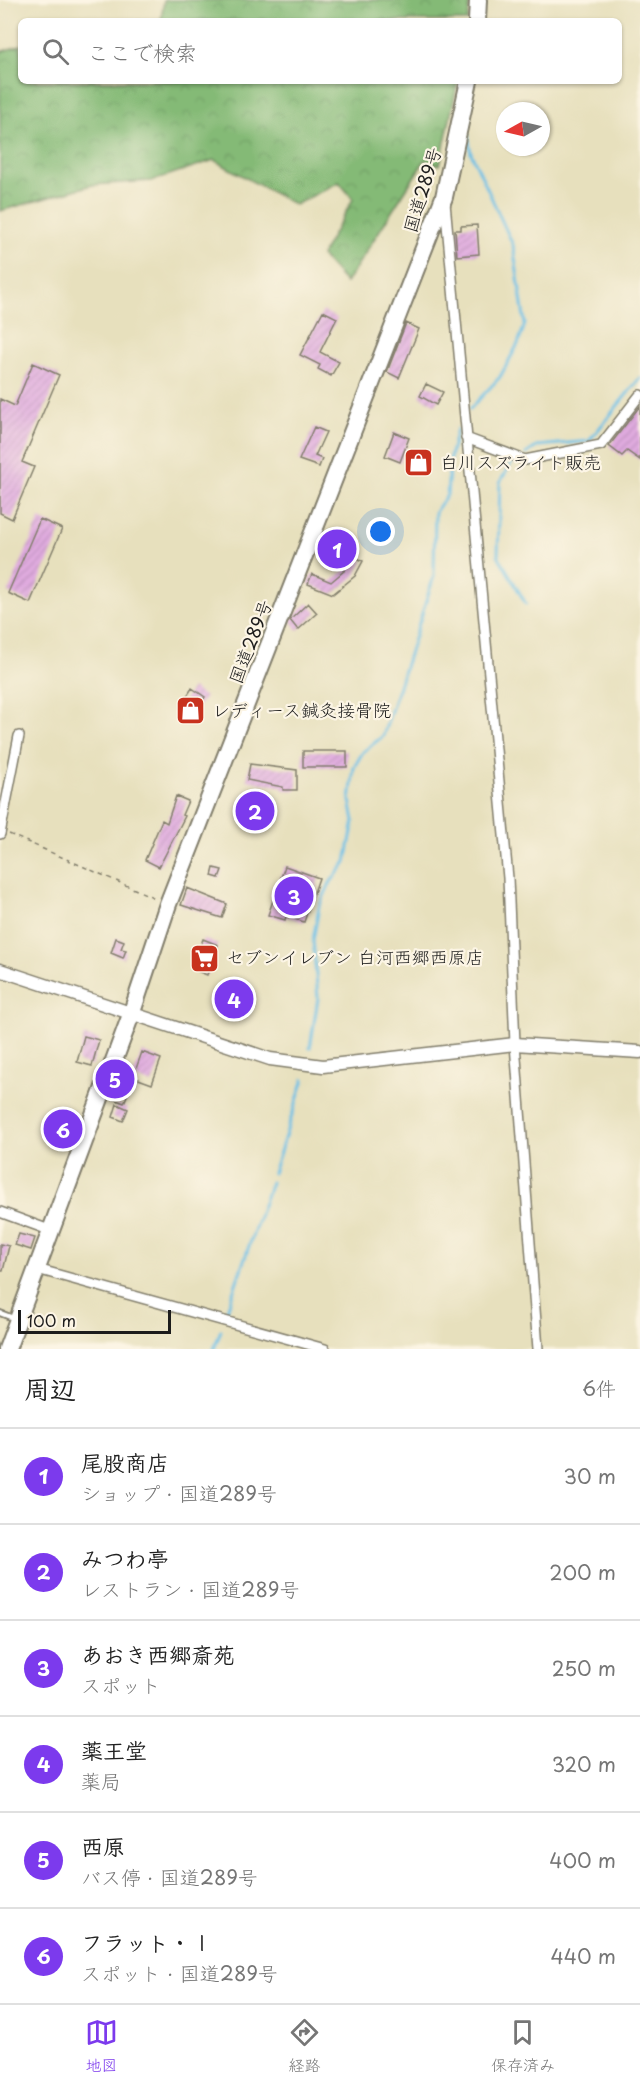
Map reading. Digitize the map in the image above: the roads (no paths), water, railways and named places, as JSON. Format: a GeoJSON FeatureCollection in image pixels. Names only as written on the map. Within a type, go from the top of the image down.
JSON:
{"type":"FeatureCollection","features":[{"type":"Feature","properties":{"kind":"highway"},"geometry":{"type":"LineString","coordinates":[[477,18],[478,0]]}},
{"type":"Feature","properties":{"kind":"highway","name":"国道289号"},"geometry":{"type":"LineString","coordinates":[[7,1349],[132,1012],[168,904],[444,198],[459,138],[468,84]]}},
{"type":"Feature","properties":{"kind":"street"},"geometry":{"type":"LineString","coordinates":[[444,198],[455,291],[466,438],[507,867],[515,1044],[538,1349]]}},
{"type":"Feature","properties":{"kind":"street"},"geometry":{"type":"LineString","coordinates":[[466,438],[525,460],[602,445],[640,396]]}},
{"type":"Feature","properties":{"kind":"street"},"geometry":{"type":"LineString","coordinates":[[1,832],[19,736]]}},
{"type":"Feature","properties":{"kind":"street"},"geometry":{"type":"LineString","coordinates":[[0,970],[270,1059],[323,1066],[515,1044],[640,1052]]}},
{"type":"Feature","properties":{"kind":"street"},"geometry":{"type":"LineString","coordinates":[[0,1212],[52,1231]]}},
{"type":"Feature","properties":{"kind":"street"},"geometry":{"type":"LineString","coordinates":[[37,1269],[325,1349]]}},
{"type":"Feature","properties":{"kind":"lane"},"geometry":{"type":"LineString","coordinates":[[0,1313],[19,1320]]}},
{"type":"Feature","properties":{"kind":"waterway"},"geometry":{"type":"LineString","coordinates":[[467,130],[471,153],[513,245],[525,324],[518,344],[500,377],[470,409]]}},
{"type":"Feature","properties":{"kind":"waterway"},"geometry":{"type":"LineString","coordinates":[[526,454],[538,446],[589,441],[640,378]]}},
{"type":"Feature","properties":{"kind":"waterway"},"geometry":{"type":"LineString","coordinates":[[310,1048],[318,998],[313,940],[319,907],[330,883],[346,862],[354,821],[350,800],[354,767],[363,752],[383,736],[434,576],[435,512],[447,495],[450,457],[457,429]]}},
{"type":"Feature","properties":{"kind":"waterway"},"geometry":{"type":"LineString","coordinates":[[512,462],[500,482],[498,555],[526,604]]}},
{"type":"Feature","properties":{"kind":"waterway"},"geometry":{"type":"LineString","coordinates":[[273,1173],[304,1079]]}},
{"type":"Feature","properties":{"kind":"waterway"},"geometry":{"type":"LineString","coordinates":[[226,1313],[271,1182]]}},
{"type":"Feature","properties":{"kind":"waterway"},"geometry":{"type":"LineString","coordinates":[[214,1349],[221,1330]]}},
{"type":"Feature","properties":{"kind":"place","name":"白川スズライト販売"},"geometry":{"type":"Point","coordinates":[419,463]}},
{"type":"Feature","properties":{"kind":"place","name":"尾股商店"},"geometry":{"type":"Point","coordinates":[337,549]}},
{"type":"Feature","properties":{"kind":"place","name":"レディース鍼灸接骨院"},"geometry":{"type":"Point","coordinates":[191,711]}},
{"type":"Feature","properties":{"kind":"place","name":"みつわ亭"},"geometry":{"type":"Point","coordinates":[255,811]}},
{"type":"Feature","properties":{"kind":"place","name":"あおき西郷斎苑"},"geometry":{"type":"Point","coordinates":[294,896]}},
{"type":"Feature","properties":{"kind":"place","name":"セブンイレブン 白河西郷西原店"},"geometry":{"type":"Point","coordinates":[205,958]}},
{"type":"Feature","properties":{"kind":"place","name":"薬王堂"},"geometry":{"type":"Point","coordinates":[234,999]}},
{"type":"Feature","properties":{"kind":"place","name":"西原"},"geometry":{"type":"Point","coordinates":[115,1079]}},
{"type":"Feature","properties":{"kind":"place","name":"フラット・Ⅰ"},"geometry":{"type":"Point","coordinates":[63,1129]}}]}
